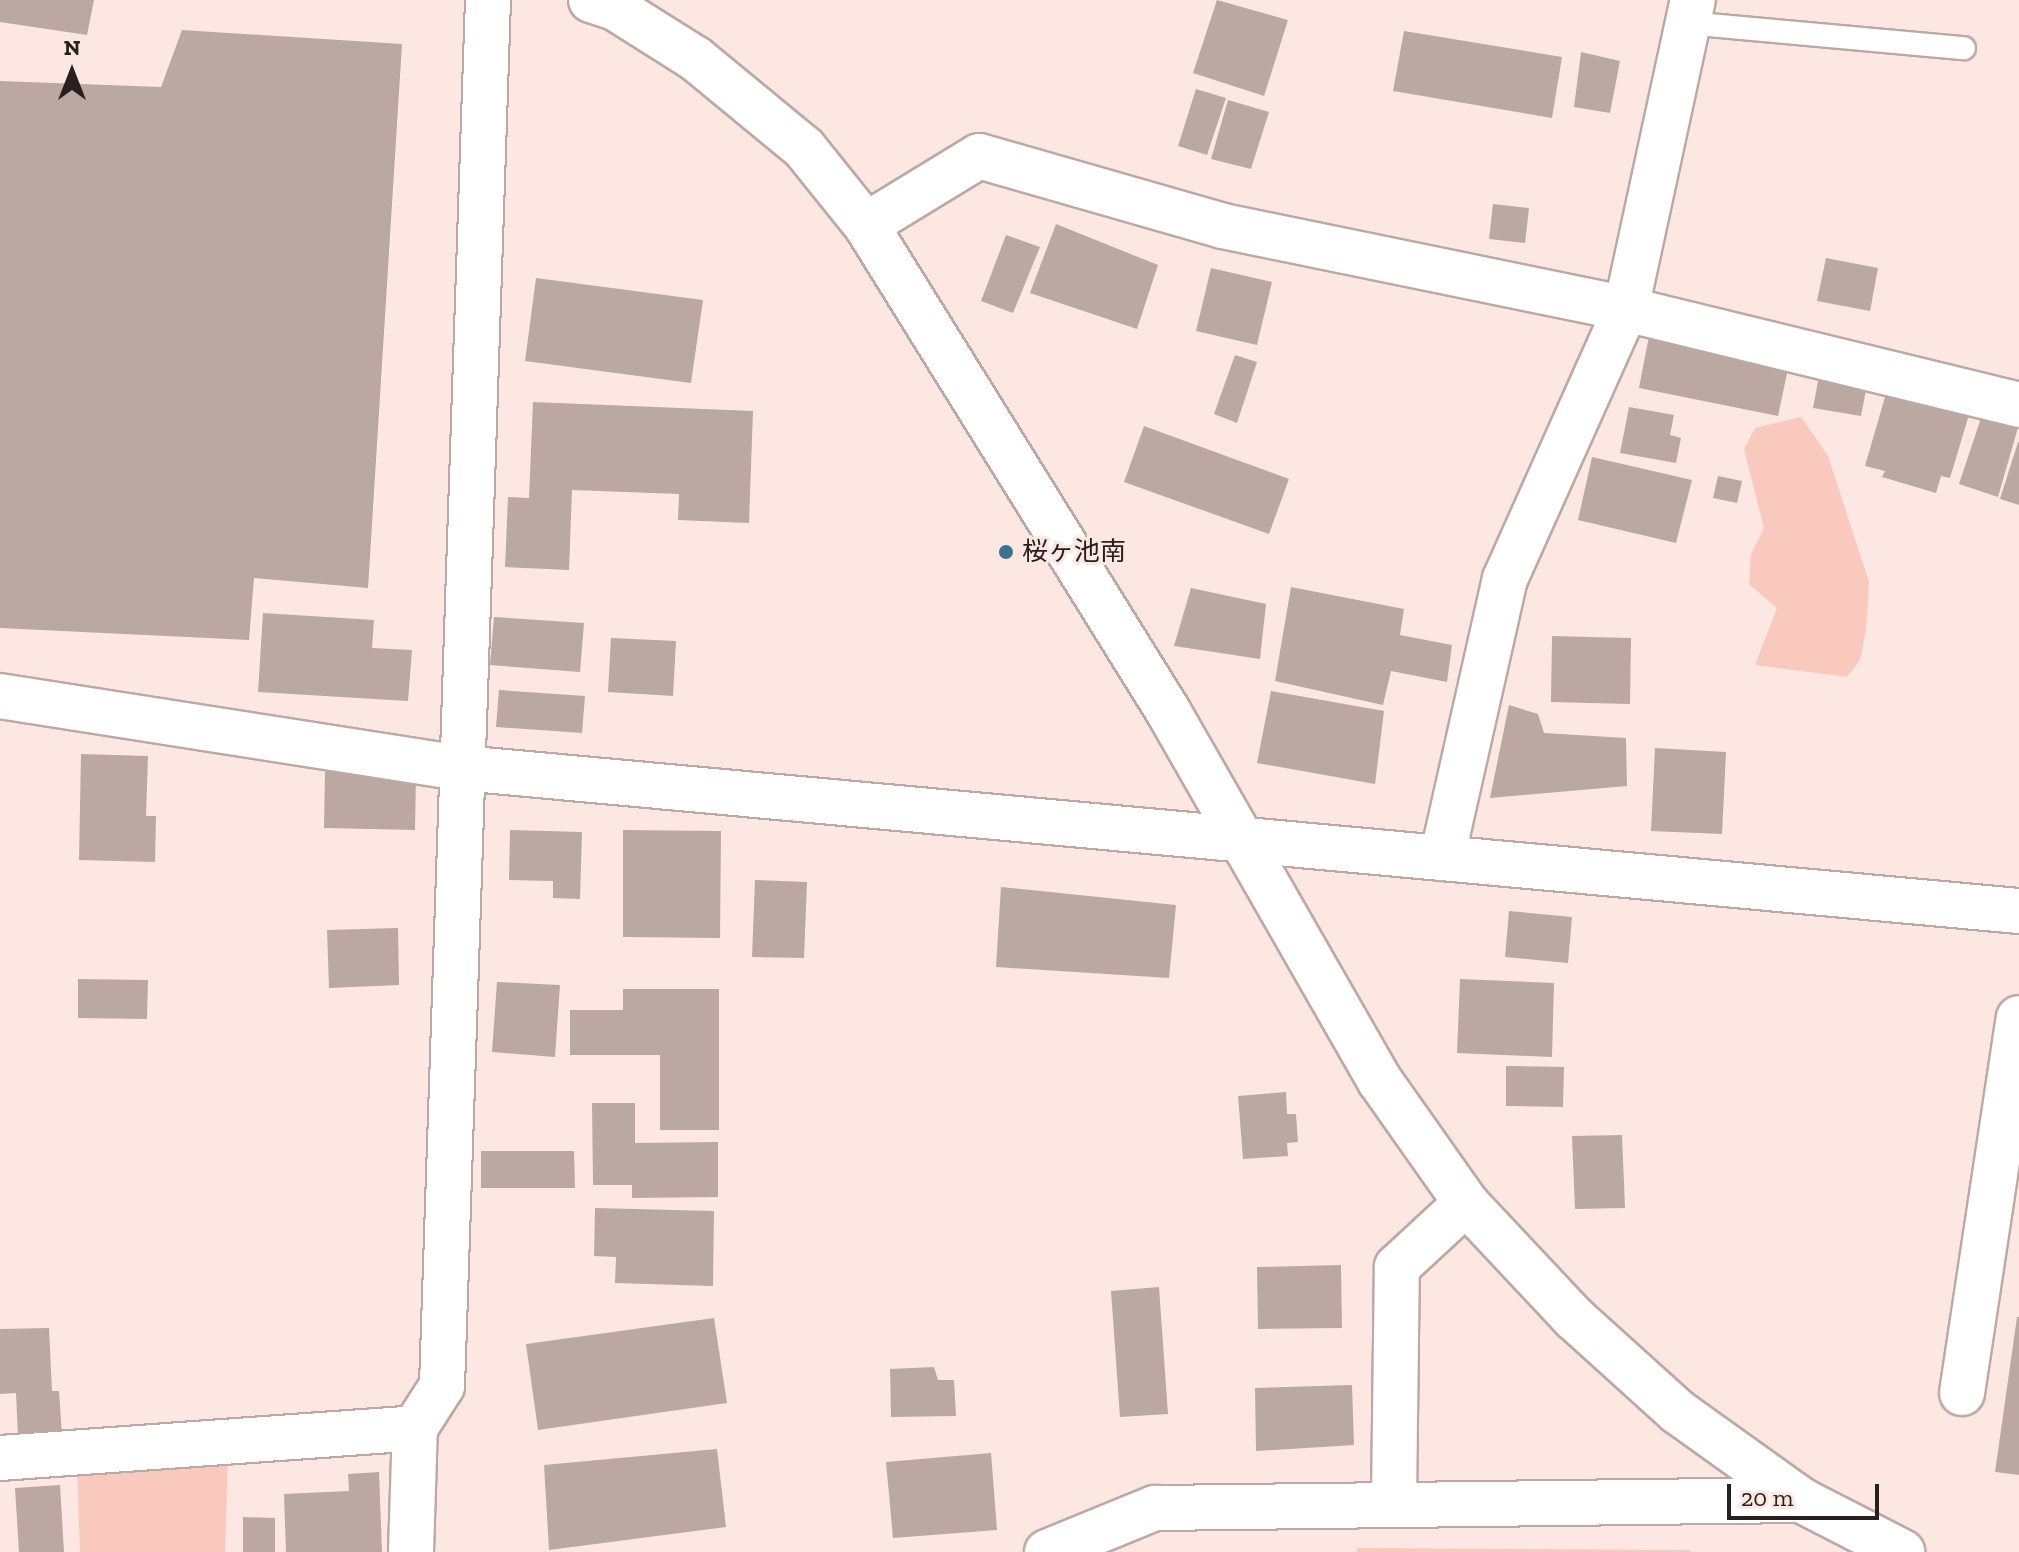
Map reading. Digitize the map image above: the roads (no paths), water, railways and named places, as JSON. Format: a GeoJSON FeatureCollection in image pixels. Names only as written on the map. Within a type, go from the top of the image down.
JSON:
{"type":"FeatureCollection","features":[{"type":"Feature","properties":{"kind":"street"},"geometry":{"type":"LineString","coordinates":[[411,1552],[415,1428],[442,1386],[488,0]]}},
{"type":"Feature","properties":{"kind":"street"},"geometry":{"type":"LineString","coordinates":[[591,0],[615,8],[696,59],[804,148],[866,225],[1168,711],[1380,1081],[1466,1203],[1574,1318],[1678,1412],[1801,1500],[1902,1552]]}},
{"type":"Feature","properties":{"kind":"street"},"geometry":{"type":"LineString","coordinates":[[1442,858],[1505,579],[1626,309],[1690,12]]}},
{"type":"Feature","properties":{"kind":"street"},"geometry":{"type":"LineString","coordinates":[[866,225],[979,156],[1223,226],[1626,309],[2019,405]]}},
{"type":"Feature","properties":{"kind":"street"},"geometry":{"type":"LineString","coordinates":[[0,696],[462,768],[2019,911]]}},
{"type":"Feature","properties":{"kind":"street"},"geometry":{"type":"LineString","coordinates":[[1962,1393],[2019,1018]]}},
{"type":"Feature","properties":{"kind":"street"},"geometry":{"type":"LineString","coordinates":[[1394,1502],[1397,1267],[1466,1203]]}},
{"type":"Feature","properties":{"kind":"street"},"geometry":{"type":"LineString","coordinates":[[0,1458],[415,1428]]}},
{"type":"Feature","properties":{"kind":"street"},"geometry":{"type":"LineString","coordinates":[[1047,1552],[1155,1508],[1394,1502],[1801,1500]]}},
{"type":"Feature","properties":{"kind":"lane"},"geometry":{"type":"LineString","coordinates":[[1690,12],[1964,48]]}},
{"type":"Feature","properties":{"kind":"place","name":"桜ヶ池南"},"geometry":{"type":"Point","coordinates":[1006,552]}}]}
